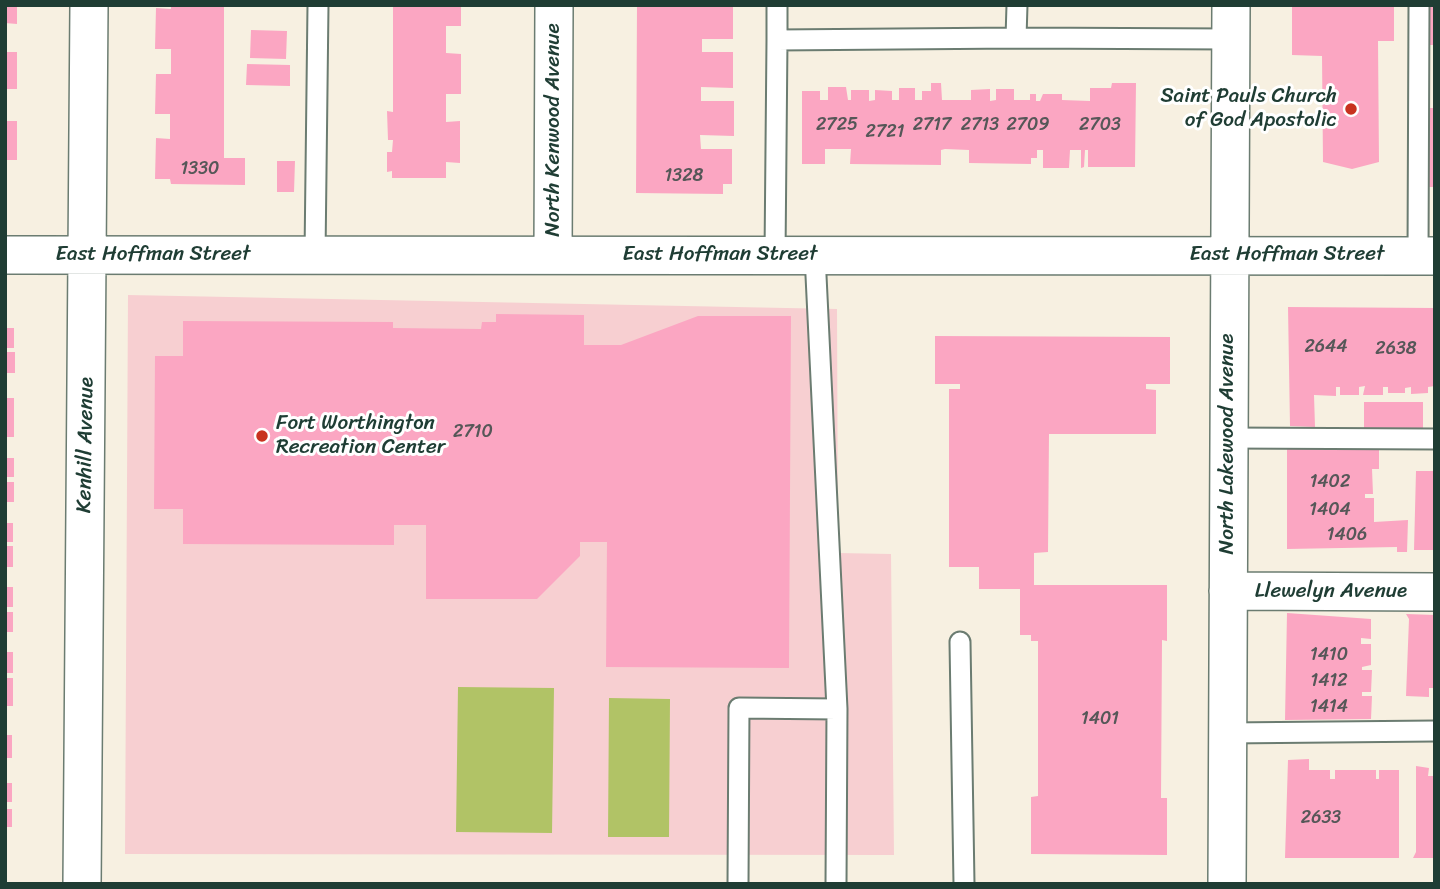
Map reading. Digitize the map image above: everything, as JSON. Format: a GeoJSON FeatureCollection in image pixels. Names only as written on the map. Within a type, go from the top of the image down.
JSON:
{"type":"FeatureCollection","features":[{"type":"Feature","properties":{"kind":"street","name":"Kenhill Avenue"},"geometry":{"type":"LineString","coordinates":[[82,884],[89,5]]}},
{"type":"Feature","properties":{"kind":"street","name":"North Kenwood Avenue"},"geometry":{"type":"LineString","coordinates":[[553,255],[554,5]]}},
{"type":"Feature","properties":{"kind":"street","name":"North Lakewood Avenue"},"geometry":{"type":"LineString","coordinates":[[1227,884],[1231,22]]}},
{"type":"Feature","properties":{"kind":"street","name":"East Hoffman Street"},"geometry":{"type":"LineString","coordinates":[[5,254],[1427,256]]}},
{"type":"Feature","properties":{"kind":"street","name":"Llewelyn Avenue"},"geometry":{"type":"LineString","coordinates":[[1228,592],[1435,592]]}},
{"type":"Feature","properties":{"kind":"lane"},"geometry":{"type":"LineString","coordinates":[[315,255],[318,5]]}},
{"type":"Feature","properties":{"kind":"lane"},"geometry":{"type":"LineString","coordinates":[[775,255],[777,5]]}},
{"type":"Feature","properties":{"kind":"lane"},"geometry":{"type":"LineString","coordinates":[[1016,38],[1017,5]]}},
{"type":"Feature","properties":{"kind":"lane"},"geometry":{"type":"LineString","coordinates":[[1419,5],[1427,81],[1427,256]]}},
{"type":"Feature","properties":{"kind":"lane"},"geometry":{"type":"LineString","coordinates":[[777,40],[1016,38],[1231,22]]}},
{"type":"Feature","properties":{"kind":"lane"},"geometry":{"type":"LineString","coordinates":[[815,255],[837,709],[836,884]]}},
{"type":"Feature","properties":{"kind":"lane"},"geometry":{"type":"LineString","coordinates":[[1228,438],[1435,439]]}},
{"type":"Feature","properties":{"kind":"lane"},"geometry":{"type":"LineString","coordinates":[[960,642],[964,884]]}},
{"type":"Feature","properties":{"kind":"lane"},"geometry":{"type":"LineString","coordinates":[[738,884],[739,708],[837,709]]}},
{"type":"Feature","properties":{"kind":"lane"},"geometry":{"type":"LineString","coordinates":[[1227,733],[1435,731]]}},
{"type":"Feature","properties":{"kind":"shaded area"},"geometry":{"type":"Polygon","coordinates":[[[128,295],[837,309],[838,553],[891,554],[894,855],[125,854],[128,295]]]}},
{"type":"Feature","properties":{"kind":"green space"},"geometry":{"type":"Polygon","coordinates":[[[458,687],[554,688],[552,833],[456,832],[458,687]]]}},
{"type":"Feature","properties":{"kind":"green space"},"geometry":{"type":"Polygon","coordinates":[[[609,698],[670,699],[669,837],[608,837],[609,698]]]}},
{"type":"Feature","properties":{"kind":"building"},"geometry":{"type":"Polygon","coordinates":[[[5,5],[17,5],[17,24],[5,23],[5,5]]]}},
{"type":"Feature","properties":{"kind":"building"},"geometry":{"type":"Polygon","coordinates":[[[171,5],[224,5],[224,158],[245,158],[245,185],[171,184],[170,179],[155,179],[156,138],[170,139],[170,114],[155,114],[156,74],[171,74],[171,49],[155,49],[156,8],[171,9],[171,5]]]}},
{"type":"Feature","properties":{"kind":"building"},"geometry":{"type":"Polygon","coordinates":[[[393,5],[461,5],[461,26],[446,26],[446,53],[461,54],[461,94],[446,94],[446,122],[460,121],[460,163],[446,162],[446,178],[392,178],[392,171],[387,172],[387,152],[392,152],[393,140],[388,140],[387,111],[393,112],[393,5]]]}},
{"type":"Feature","properties":{"kind":"building"},"geometry":{"type":"Polygon","coordinates":[[[637,5],[733,5],[733,39],[702,39],[702,52],[733,52],[733,88],[701,87],[701,101],[734,101],[734,136],[700,135],[701,149],[732,149],[732,184],[723,184],[723,194],[636,193],[637,5]]]}},
{"type":"Feature","properties":{"kind":"building","name":"Saint Pauls Church of God Apostolic"},"geometry":{"type":"Polygon","coordinates":[[[1292,5],[1394,5],[1394,41],[1378,41],[1379,162],[1352,169],[1323,162],[1322,56],[1292,55],[1292,5]]]}},
{"type":"Feature","properties":{"kind":"building"},"geometry":{"type":"Polygon","coordinates":[[[1423,5],[1435,5],[1435,45],[1428,45],[1423,5]]]}},
{"type":"Feature","properties":{"kind":"building"},"geometry":{"type":"Polygon","coordinates":[[[251,30],[287,31],[286,59],[250,58],[251,30]]]}},
{"type":"Feature","properties":{"kind":"building"},"geometry":{"type":"Polygon","coordinates":[[[5,52],[17,52],[17,89],[5,89],[5,52]]]}},
{"type":"Feature","properties":{"kind":"building"},"geometry":{"type":"Polygon","coordinates":[[[247,64],[290,65],[290,86],[246,85],[247,64]]]}},
{"type":"Feature","properties":{"kind":"building"},"geometry":{"type":"Polygon","coordinates":[[[931,83],[941,83],[942,100],[971,100],[971,90],[990,89],[990,101],[996,100],[996,89],[1014,89],[1014,100],[1030,100],[1030,94],[1036,94],[1036,101],[1040,101],[1043,94],[1062,94],[1062,100],[1090,101],[1090,88],[1111,88],[1112,83],[1136,83],[1135,167],[1088,167],[1088,150],[1085,150],[1084,167],[1081,168],[1081,150],[1070,150],[1069,168],[1043,168],[1043,150],[1037,150],[1037,158],[1031,158],[1031,164],[969,163],[969,150],[945,149],[941,150],[941,165],[850,164],[851,149],[825,149],[825,164],[802,164],[802,91],[820,91],[820,100],[828,100],[828,87],[846,87],[848,100],[851,100],[851,90],[869,90],[869,101],[875,100],[875,90],[892,91],[892,100],[899,100],[899,88],[915,88],[915,100],[922,100],[922,91],[931,91],[931,83]]]}},
{"type":"Feature","properties":{"kind":"building"},"geometry":{"type":"Polygon","coordinates":[[[1427,108],[1435,108],[1435,187],[1425,187],[1427,108]]]}},
{"type":"Feature","properties":{"kind":"building"},"geometry":{"type":"Polygon","coordinates":[[[5,121],[17,121],[17,160],[5,160],[5,121]]]}},
{"type":"Feature","properties":{"kind":"building"},"geometry":{"type":"Polygon","coordinates":[[[277,161],[295,161],[294,192],[277,192],[277,161]]]}},
{"type":"Feature","properties":{"kind":"building"},"geometry":{"type":"Polygon","coordinates":[[[1288,307],[1435,308],[1435,386],[1428,387],[1428,393],[1411,394],[1411,387],[1405,388],[1405,393],[1388,393],[1388,387],[1383,387],[1383,395],[1363,395],[1365,386],[1359,387],[1359,395],[1340,395],[1340,387],[1336,387],[1336,396],[1314,395],[1315,427],[1290,426],[1288,307]]]}},
{"type":"Feature","properties":{"kind":"building"},"geometry":{"type":"Polygon","coordinates":[[[496,314],[584,315],[584,345],[621,345],[698,316],[791,316],[789,668],[606,667],[607,542],[580,542],[580,556],[537,599],[426,599],[426,525],[394,525],[394,545],[183,544],[183,509],[154,509],[155,356],[183,356],[183,321],[393,322],[393,328],[481,329],[482,322],[496,322],[496,314]]]}},
{"type":"Feature","properties":{"kind":"building"},"geometry":{"type":"Polygon","coordinates":[[[5,328],[14,328],[14,348],[5,348],[5,328]]]}},
{"type":"Feature","properties":{"kind":"building"},"geometry":{"type":"Polygon","coordinates":[[[935,336],[1170,337],[1170,384],[1146,384],[1146,389],[1156,390],[1156,434],[1049,434],[1048,552],[1034,553],[1034,585],[1167,585],[1167,641],[1162,640],[1161,798],[1167,798],[1167,855],[1031,854],[1031,797],[1038,796],[1038,641],[1031,641],[1031,635],[1020,635],[1020,589],[979,589],[979,567],[949,567],[949,389],[960,389],[960,384],[935,384],[935,336]]]}},
{"type":"Feature","properties":{"kind":"building"},"geometry":{"type":"Polygon","coordinates":[[[5,352],[15,352],[15,373],[5,373],[5,352]]]}},
{"type":"Feature","properties":{"kind":"building"},"geometry":{"type":"Polygon","coordinates":[[[5,398],[14,398],[14,437],[5,437],[5,398]]]}},
{"type":"Feature","properties":{"kind":"building"},"geometry":{"type":"Polygon","coordinates":[[[1364,402],[1423,402],[1423,432],[1364,432],[1364,402]]]}},
{"type":"Feature","properties":{"kind":"building"},"geometry":{"type":"Polygon","coordinates":[[[1287,446],[1379,448],[1379,469],[1372,469],[1373,494],[1365,494],[1365,498],[1374,498],[1374,522],[1408,520],[1407,552],[1397,552],[1397,547],[1287,549],[1287,446]]]}},
{"type":"Feature","properties":{"kind":"building"},"geometry":{"type":"Polygon","coordinates":[[[5,458],[14,458],[14,477],[5,477],[5,458]]]}},
{"type":"Feature","properties":{"kind":"building"},"geometry":{"type":"Polygon","coordinates":[[[1416,471],[1434,471],[1435,550],[1414,550],[1416,471]]]}},
{"type":"Feature","properties":{"kind":"building"},"geometry":{"type":"Polygon","coordinates":[[[5,482],[14,482],[14,502],[5,502],[5,482]]]}},
{"type":"Feature","properties":{"kind":"building"},"geometry":{"type":"Polygon","coordinates":[[[5,523],[13,523],[13,542],[5,542],[5,523]]]}},
{"type":"Feature","properties":{"kind":"building"},"geometry":{"type":"Polygon","coordinates":[[[5,546],[13,546],[13,567],[5,567],[5,546]]]}},
{"type":"Feature","properties":{"kind":"building"},"geometry":{"type":"Polygon","coordinates":[[[5,587],[13,587],[13,607],[5,607],[5,587]]]}},
{"type":"Feature","properties":{"kind":"building"},"geometry":{"type":"Polygon","coordinates":[[[5,612],[13,612],[13,632],[5,632],[5,612]]]}},
{"type":"Feature","properties":{"kind":"building"},"geometry":{"type":"Polygon","coordinates":[[[1287,613],[1371,619],[1371,639],[1361,638],[1361,644],[1371,644],[1371,665],[1362,667],[1362,670],[1372,670],[1371,692],[1362,692],[1362,696],[1372,696],[1371,719],[1285,720],[1287,613]]]}},
{"type":"Feature","properties":{"kind":"building"},"geometry":{"type":"Polygon","coordinates":[[[1406,614],[1435,615],[1435,688],[1429,688],[1429,697],[1406,696],[1409,619],[1406,614]]]}},
{"type":"Feature","properties":{"kind":"building"},"geometry":{"type":"Polygon","coordinates":[[[5,652],[13,652],[13,673],[5,673],[5,652]]]}},
{"type":"Feature","properties":{"kind":"building"},"geometry":{"type":"Polygon","coordinates":[[[5,678],[13,678],[13,706],[5,706],[5,678]]]}},
{"type":"Feature","properties":{"kind":"building"},"geometry":{"type":"Polygon","coordinates":[[[5,735],[12,735],[12,758],[5,758],[5,735]]]}},
{"type":"Feature","properties":{"kind":"building"},"geometry":{"type":"Polygon","coordinates":[[[1309,759],[1309,770],[1330,770],[1330,779],[1335,779],[1335,770],[1376,770],[1376,779],[1379,779],[1379,770],[1399,770],[1399,858],[1285,858],[1288,760],[1309,759]]]}},
{"type":"Feature","properties":{"kind":"building"},"geometry":{"type":"Polygon","coordinates":[[[1416,766],[1429,768],[1428,776],[1435,776],[1435,858],[1413,858],[1416,852],[1416,766]]]}},
{"type":"Feature","properties":{"kind":"building"},"geometry":{"type":"Polygon","coordinates":[[[5,783],[12,783],[12,802],[5,802],[5,783]]]}},
{"type":"Feature","properties":{"kind":"building"},"geometry":{"type":"Polygon","coordinates":[[[5,809],[12,809],[12,827],[5,827],[5,809]]]}},
{"type":"Feature","properties":{"kind":"place","name":"Saint Pauls Church of God Apostolic"},"geometry":{"type":"Point","coordinates":[1351,109]}},
{"type":"Feature","properties":{"kind":"place","name":"Fort Worthington Recreation Center"},"geometry":{"type":"Point","coordinates":[262,436]}}]}
